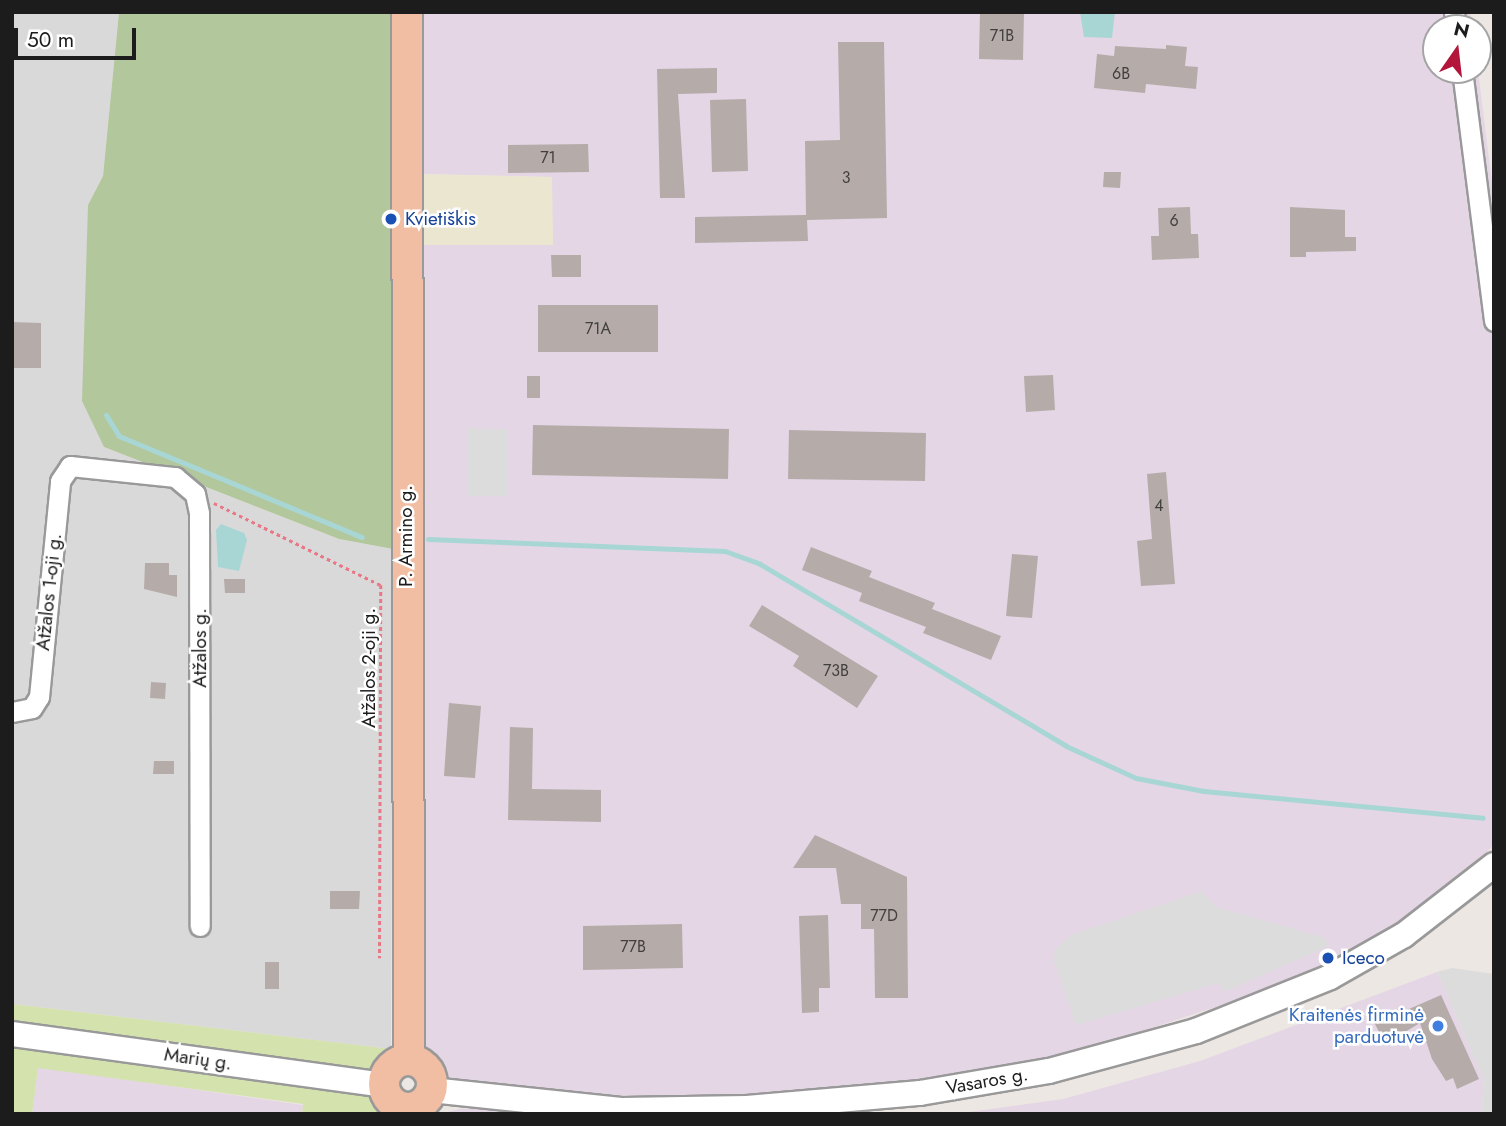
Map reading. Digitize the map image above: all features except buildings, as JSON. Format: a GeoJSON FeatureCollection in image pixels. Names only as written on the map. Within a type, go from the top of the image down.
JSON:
{"type":"FeatureCollection","features":[{"type":"Feature","properties":{"kind":"main road","name":"P. Armino g."},"geometry":{"type":"LineString","coordinates":[[407,12],[409,1060]]}},
{"type":"Feature","properties":{"kind":"main road"},"geometry":{"type":"LineString","coordinates":[[409,1060],[430,1073],[415,1104],[394,1104],[383,1085],[388,1070],[409,1060]]}},
{"type":"Feature","properties":{"kind":"street"},"geometry":{"type":"LineString","coordinates":[[1464,84],[1494,321]]}},
{"type":"Feature","properties":{"kind":"street","name":"Atžalos 1-oji g."},"geometry":{"type":"LineString","coordinates":[[12,712],[32,708],[39,697],[60,481],[70,466],[175,477],[195,494]]}},
{"type":"Feature","properties":{"kind":"street","name":"Atžalos g."},"geometry":{"type":"LineString","coordinates":[[195,494],[200,513],[200,926]]}},
{"type":"Feature","properties":{"kind":"street","name":"Vasaros g."},"geometry":{"type":"LineString","coordinates":[[415,1104],[621,1110],[747,1108],[920,1093],[1049,1071],[1196,1031],[1330,977],[1404,935],[1494,865]]}},
{"type":"Feature","properties":{"kind":"street","name":"Marių g."},"geometry":{"type":"LineString","coordinates":[[12,1034],[383,1085]]}},
{"type":"Feature","properties":{"kind":"path","name":"Atžalos 2-oji g."},"geometry":{"type":"LineString","coordinates":[[195,494],[381,585],[380,958]]}},
{"type":"Feature","properties":{"kind":"shaded area"},"geometry":{"type":"Polygon","coordinates":[[[12,12],[119,12],[103,176],[88,205],[104,447],[339,539],[393,549],[391,1049],[12,1004],[12,12]]]}},
{"type":"Feature","properties":{"kind":"shaded area"},"geometry":{"type":"Polygon","coordinates":[[[420,12],[1470,12],[1422,14],[1422,84],[1480,84],[1494,200],[1494,845],[1438,895],[1351,952],[1267,990],[1076,1053],[958,1075],[813,1092],[692,1097],[577,1094],[454,1080],[438,1072],[422,1050],[419,245],[553,245],[551,177],[419,174],[420,12]]]}},
{"type":"Feature","properties":{"kind":"shaded area"},"geometry":{"type":"Polygon","coordinates":[[[419,174],[552,177],[553,245],[419,245],[419,174]]]}},
{"type":"Feature","properties":{"kind":"shaded area"},"geometry":{"type":"Polygon","coordinates":[[[468,428],[507,429],[507,496],[468,496],[468,428]]]}},
{"type":"Feature","properties":{"kind":"shaded area"},"geometry":{"type":"Polygon","coordinates":[[[1202,891],[1216,907],[1325,938],[1329,946],[1224,992],[1219,983],[1076,1025],[1053,959],[1056,948],[1071,935],[1202,891]]]}},
{"type":"Feature","properties":{"kind":"shaded area"},"geometry":{"type":"Polygon","coordinates":[[[1452,968],[1494,974],[1494,1114],[1481,1114],[1484,1080],[1437,972],[1452,968]]]}},
{"type":"Feature","properties":{"kind":"shaded area"},"geometry":{"type":"Polygon","coordinates":[[[1437,972],[1484,1080],[1481,1114],[954,1114],[1063,1099],[1200,1061],[1437,972]]]}},
{"type":"Feature","properties":{"kind":"shaded area"},"geometry":{"type":"Polygon","coordinates":[[[38,1067],[303,1105],[302,1114],[32,1114],[38,1067]]]}},
{"type":"Feature","properties":{"kind":"shaded area"},"geometry":{"type":"Polygon","coordinates":[[[485,1108],[530,1114],[439,1114],[459,1109],[485,1108]]]}},
{"type":"Feature","properties":{"kind":"green space"},"geometry":{"type":"Polygon","coordinates":[[[119,12],[392,12],[393,549],[339,539],[104,447],[82,401],[88,205],[103,176],[119,12]]]}},
{"type":"Feature","properties":{"kind":"green space"},"geometry":{"type":"Polygon","coordinates":[[[12,1004],[391,1049],[381,1067],[366,1071],[12,1025],[12,1004]]]}},
{"type":"Feature","properties":{"kind":"green space"},"geometry":{"type":"Polygon","coordinates":[[[12,1043],[383,1096],[394,1114],[302,1114],[303,1104],[38,1068],[32,1114],[12,1114],[12,1043]]]}},
{"type":"Feature","properties":{"kind":"water"},"geometry":{"type":"Polygon","coordinates":[[[1080,12],[1115,12],[1112,38],[1084,37],[1080,12]]]}},
{"type":"Feature","properties":{"kind":"water"},"geometry":{"type":"Polygon","coordinates":[[[221,524],[244,533],[247,540],[239,571],[218,567],[216,530],[221,524]]]}},
{"type":"Feature","properties":{"kind":"waterway"},"geometry":{"type":"LineString","coordinates":[[106,415],[119,436],[362,537]]}},
{"type":"Feature","properties":{"kind":"waterway"},"geometry":{"type":"LineString","coordinates":[[428,539],[725,551],[760,564],[1066,746],[1136,778],[1204,791],[1483,818]]}},
{"type":"Feature","properties":{"kind":"place","name":"Kvietiškis"},"geometry":{"type":"Point","coordinates":[391,219]}},
{"type":"Feature","properties":{"kind":"place","name":"Iceco"},"geometry":{"type":"Point","coordinates":[1328,958]}},
{"type":"Feature","properties":{"kind":"place","name":"Kraitenės firminė parduotuvė"},"geometry":{"type":"Point","coordinates":[1438,1026]}}]}
